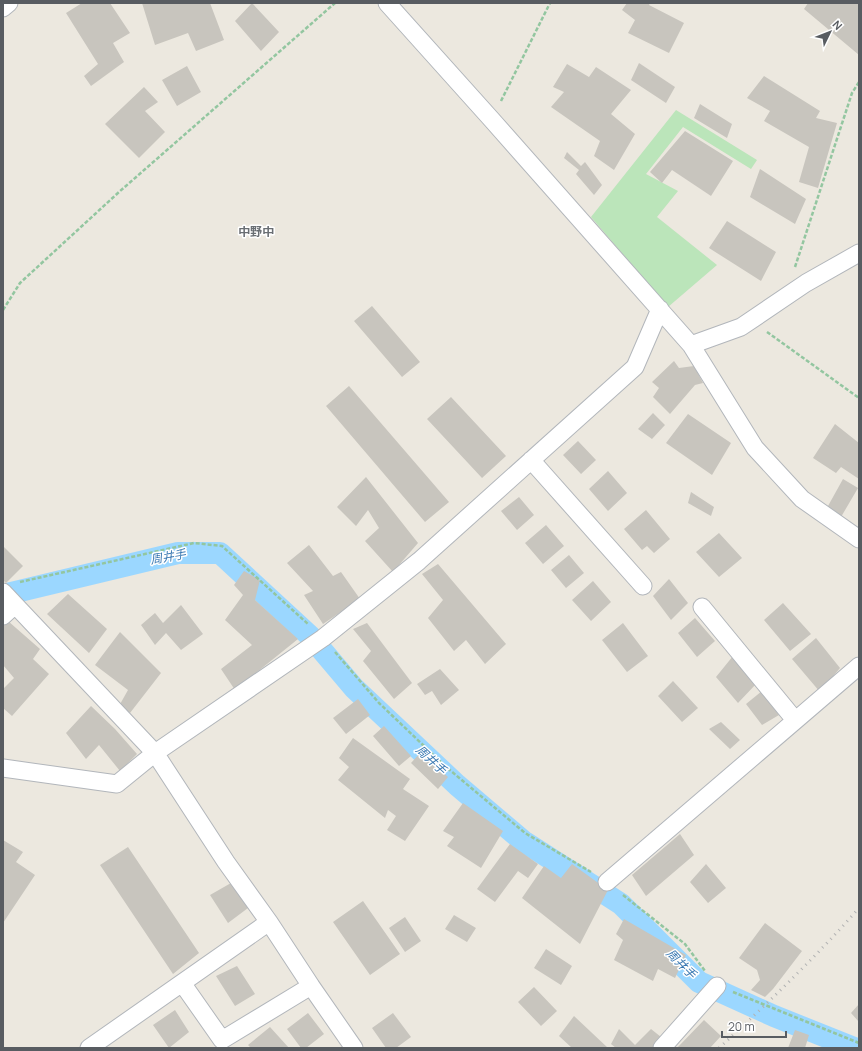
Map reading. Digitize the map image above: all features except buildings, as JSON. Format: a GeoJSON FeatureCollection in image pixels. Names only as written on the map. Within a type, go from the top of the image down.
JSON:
{"type":"FeatureCollection","features":[{"type":"Feature","properties":{"kind":"street"},"geometry":{"type":"LineString","coordinates":[[3,8],[9,3]]}},
{"type":"Feature","properties":{"kind":"street"},"geometry":{"type":"LineString","coordinates":[[387,3],[691,345],[754,448],[802,499],[859,539]]}},
{"type":"Feature","properties":{"kind":"street"},"geometry":{"type":"LineString","coordinates":[[691,345],[741,327],[806,283],[859,253]]}},
{"type":"Feature","properties":{"kind":"street"},"geometry":{"type":"LineString","coordinates":[[3,768],[117,784],[155,754],[323,638],[419,561],[635,367],[660,309]]}},
{"type":"Feature","properties":{"kind":"street"},"geometry":{"type":"LineString","coordinates":[[531,460],[643,586]]}},
{"type":"Feature","properties":{"kind":"street"},"geometry":{"type":"LineString","coordinates":[[3,592],[9,610],[155,754],[226,862],[269,922],[310,986],[354,1048]]}},
{"type":"Feature","properties":{"kind":"street"},"geometry":{"type":"LineString","coordinates":[[702,607],[795,720]]}},
{"type":"Feature","properties":{"kind":"street"},"geometry":{"type":"LineString","coordinates":[[607,882],[859,666]]}},
{"type":"Feature","properties":{"kind":"street"},"geometry":{"type":"LineString","coordinates":[[89,1048],[269,922]]}},
{"type":"Feature","properties":{"kind":"street"},"geometry":{"type":"LineString","coordinates":[[182,983],[222,1040],[310,986]]}},
{"type":"Feature","properties":{"kind":"street"},"geometry":{"type":"LineString","coordinates":[[662,1048],[717,986]]}},
{"type":"Feature","properties":{"kind":"path"},"geometry":{"type":"LineString","coordinates":[[3,310],[20,283],[119,192],[335,3]]}},
{"type":"Feature","properties":{"kind":"path"},"geometry":{"type":"LineString","coordinates":[[492,120],[550,3]]}},
{"type":"Feature","properties":{"kind":"path"},"geometry":{"type":"LineString","coordinates":[[786,296],[852,93],[859,82]]}},
{"type":"Feature","properties":{"kind":"path"},"geometry":{"type":"LineString","coordinates":[[751,320],[859,398]]}},
{"type":"Feature","properties":{"kind":"path"},"geometry":{"type":"LineString","coordinates":[[18,583],[194,543],[222,546],[323,638],[379,703],[445,766],[525,833],[607,882],[684,944],[717,986],[859,1043]]}},
{"type":"Feature","properties":{"kind":"green space"},"geometry":{"type":"Polygon","coordinates":[[[676,110],[757,160],[751,169],[683,127],[646,174],[678,191],[657,217],[717,265],[668,307],[591,217],[676,110]]]}},
{"type":"Feature","properties":{"kind":"waterway","name":"周井手"},"geometry":{"type":"LineString","coordinates":[[3,595],[178,553],[220,553],[310,636],[354,688],[457,785],[523,841],[621,904],[699,982],[774,1016],[854,1048]]}},
{"type":"Feature","properties":{"kind":"railway"},"geometry":{"type":"LineString","coordinates":[[719,1048],[791,980],[859,908]]}},
{"type":"Feature","properties":{"kind":"district","name":"中野中"},"geometry":{"type":"Point","coordinates":[256,232]}}]}
